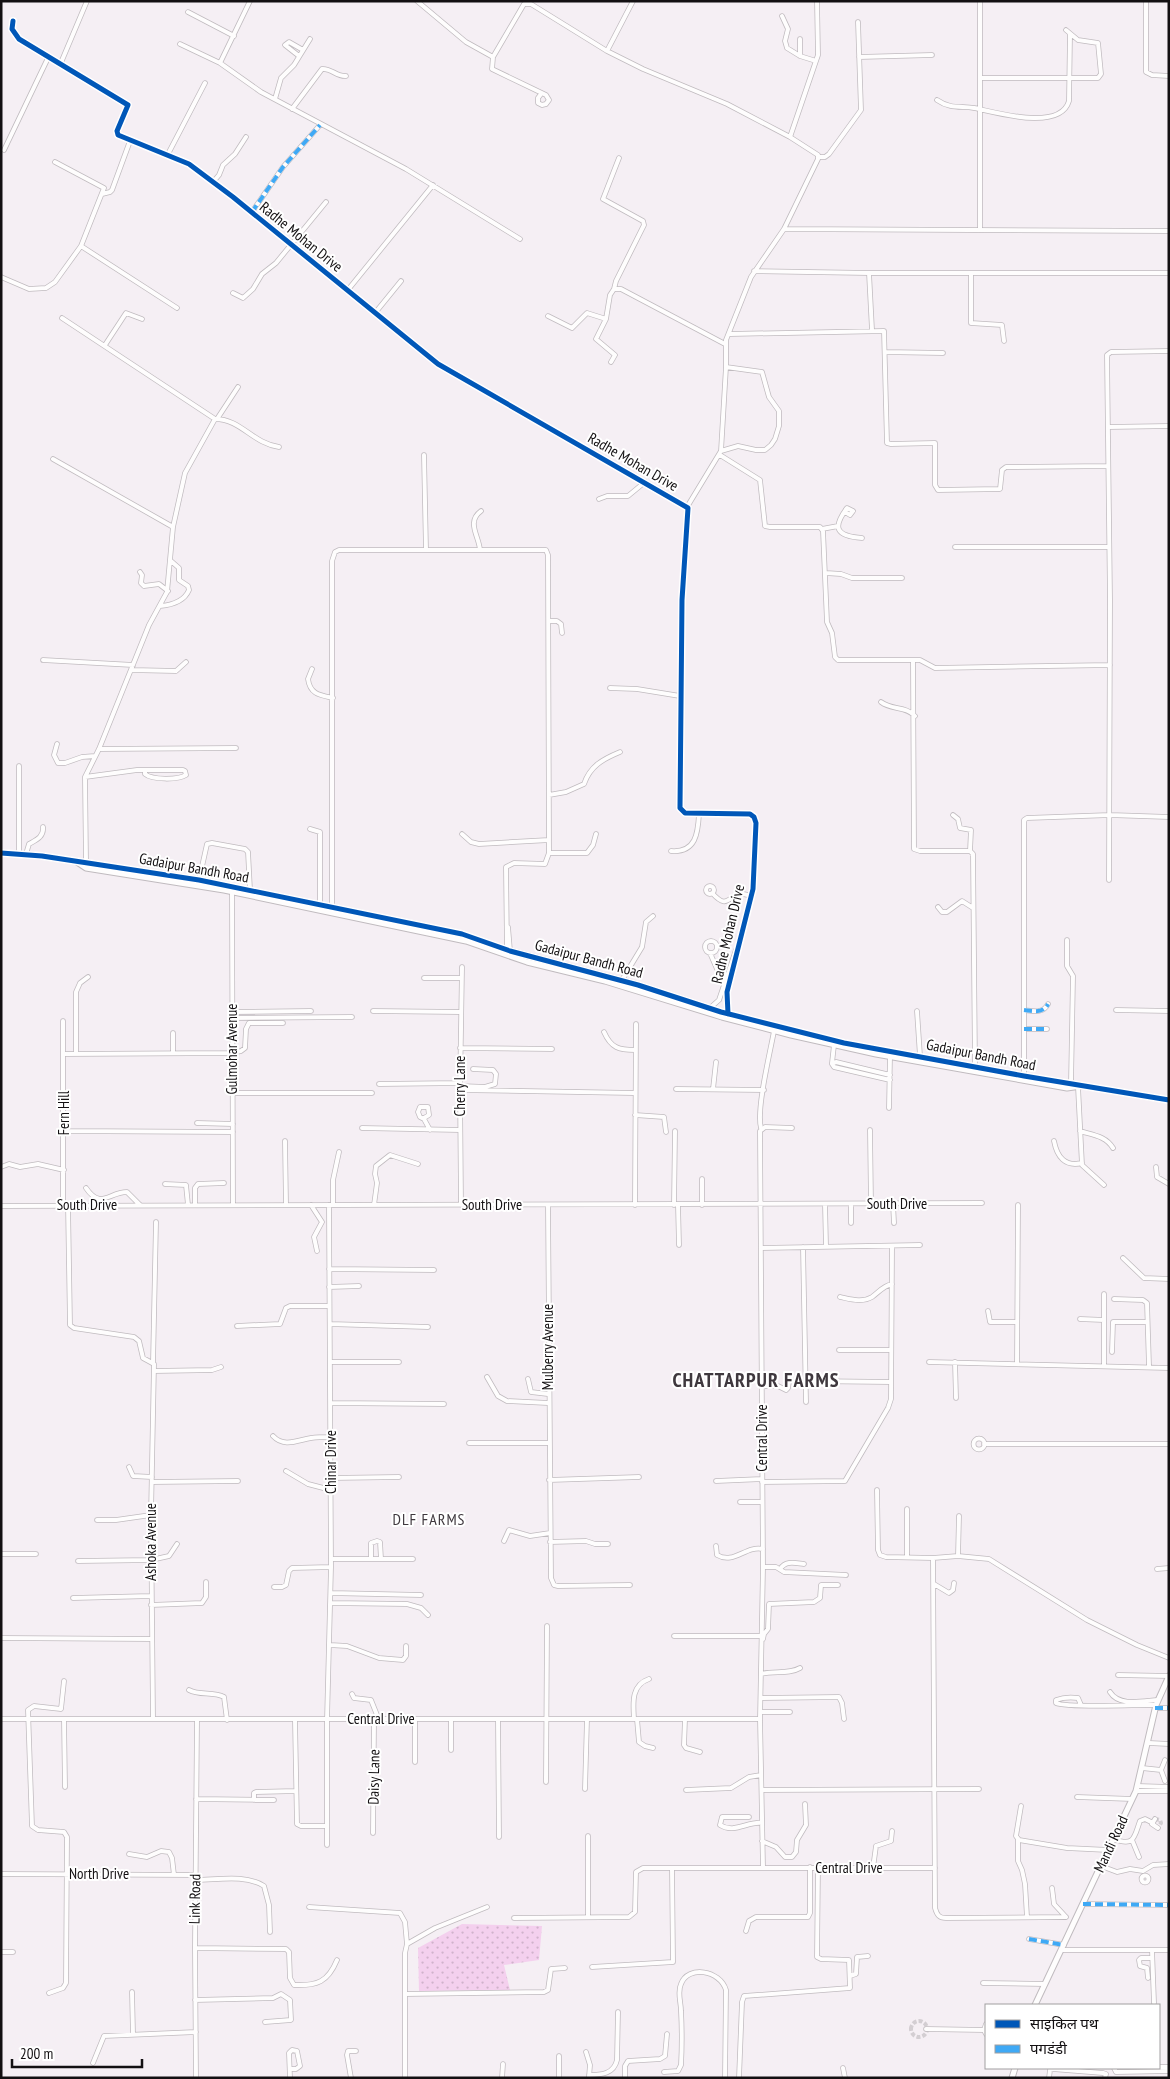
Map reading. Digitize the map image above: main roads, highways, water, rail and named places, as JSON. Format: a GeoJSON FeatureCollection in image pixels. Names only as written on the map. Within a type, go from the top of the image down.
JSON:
{"type":"FeatureCollection","features":[{"type":"Feature","properties":{"kind":"tunnel"},"geometry":{"type":"LineString","coordinates":[[1155,1819],[1160,1820],[1161,1823],[1158,1828]]}},
{"type":"Feature","properties":{"kind":"tunnel"},"geometry":{"type":"LineString","coordinates":[[919,2021],[927,2029],[919,2037],[911,2029],[919,2021]]}},
{"type":"Feature","properties":{"kind":"district","name":"CHATTARPUR FARMS"},"geometry":{"type":"Point","coordinates":[756,1380]}},
{"type":"Feature","properties":{"kind":"district","name":"DLF FARMS"},"geometry":{"type":"Point","coordinates":[429,1519]}}]}
